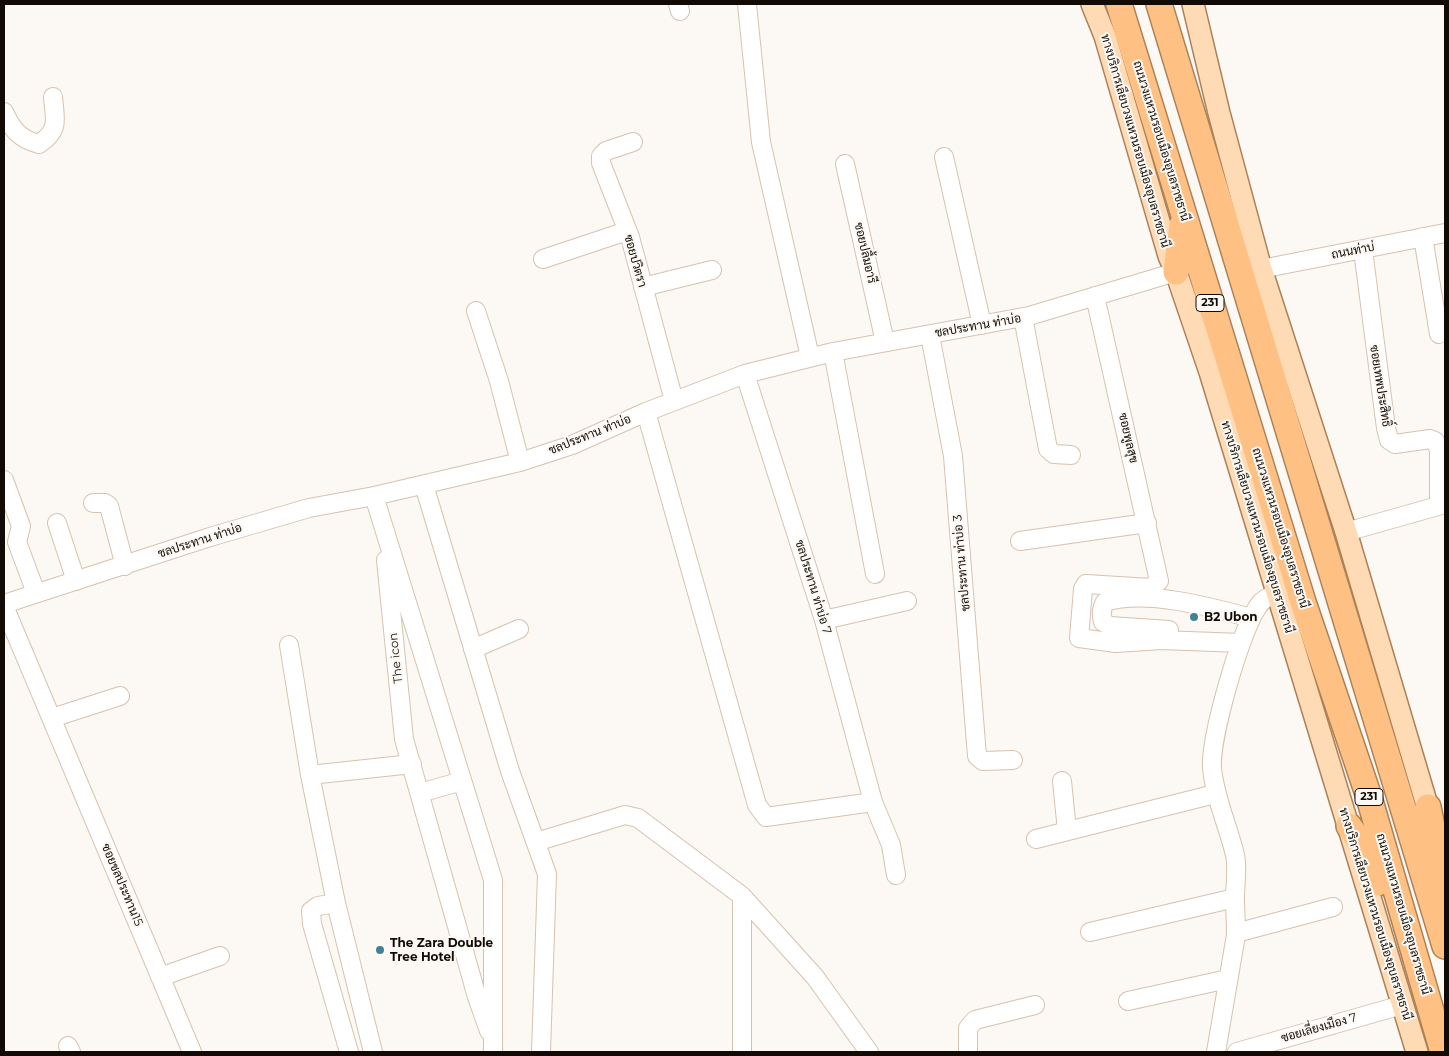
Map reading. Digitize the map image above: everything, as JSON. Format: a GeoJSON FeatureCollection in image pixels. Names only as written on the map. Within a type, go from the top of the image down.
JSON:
{"type":"FeatureCollection","features":[{"type":"Feature","properties":{"kind":"highway","name":"ถนนวงแหวนรอบเมืองอุบลราชธานี"},"geometry":{"type":"LineString","coordinates":[[1119,4],[1303,602],[1368,794],[1444,1052]]}},
{"type":"Feature","properties":{"kind":"highway","name":"231"},"geometry":{"type":"LineString","coordinates":[[1159,4],[1445,946]]}},
{"type":"Feature","properties":{"kind":"highway"},"geometry":{"type":"LineString","coordinates":[[1221,205],[1236,224],[1253,264],[1261,269]]}},
{"type":"Feature","properties":{"kind":"highway"},"geometry":{"type":"LineString","coordinates":[[1176,272],[1183,215]]}},
{"type":"Feature","properties":{"kind":"highway"},"geometry":{"type":"LineString","coordinates":[[1428,807],[1445,890]]}},
{"type":"Feature","properties":{"kind":"highway","name":"231"},"geometry":{"type":"LineString","coordinates":[[1349,826],[1368,853],[1403,960],[1426,995]]}},
{"type":"Feature","properties":{"kind":"main road","name":"ทางบริการเลียบวงแหวนรอบเมืองอุบลราชธานี"},"geometry":{"type":"LineString","coordinates":[[1092,4],[1105,36],[1154,208],[1278,594],[1417,1052]]}},
{"type":"Feature","properties":{"kind":"main road"},"geometry":{"type":"LineString","coordinates":[[1193,4],[1219,113],[1261,269],[1346,532],[1445,862]]}},
{"type":"Feature","properties":{"kind":"street"},"geometry":{"type":"LineString","coordinates":[[748,4],[761,142],[810,357]]}},
{"type":"Feature","properties":{"kind":"street"},"geometry":{"type":"LineString","coordinates":[[4,112],[11,128],[24,140],[39,144],[51,136],[55,126],[53,97]]}},
{"type":"Feature","properties":{"kind":"street","name":"ซอยปวิตรา"},"geometry":{"type":"LineString","coordinates":[[632,142],[606,151],[601,156],[601,163],[628,231],[674,401]]}},
{"type":"Feature","properties":{"kind":"street"},"geometry":{"type":"LineString","coordinates":[[944,157],[982,325]]}},
{"type":"Feature","properties":{"kind":"street","name":"ซอยปลื้มอารี"},"geometry":{"type":"LineString","coordinates":[[845,164],[886,342]]}},
{"type":"Feature","properties":{"kind":"street"},"geometry":{"type":"LineString","coordinates":[[543,259],[628,231]]}},
{"type":"Feature","properties":{"kind":"street","name":"ถนนท่าบ่"},"geometry":{"type":"LineString","coordinates":[[1261,269],[1445,232]]}},
{"type":"Feature","properties":{"kind":"street"},"geometry":{"type":"LineString","coordinates":[[1423,237],[1439,334]]}},
{"type":"Feature","properties":{"kind":"street","name":"ซอยเทพประสิทธิ์"},"geometry":{"type":"LineString","coordinates":[[1363,250],[1389,440],[1395,444],[1430,439],[1435,441],[1439,450],[1442,504]]}},
{"type":"Feature","properties":{"kind":"street"},"geometry":{"type":"LineString","coordinates":[[643,287],[712,270]]}},
{"type":"Feature","properties":{"kind":"street","name":"ชลประทาน ท่าบ่อ"},"geometry":{"type":"LineString","coordinates":[[4,605],[210,537],[309,508],[374,496],[520,462],[572,445],[646,412],[745,374],[834,352],[1023,317],[1176,272]]}},
{"type":"Feature","properties":{"kind":"street","name":"ซอยพูลสุข"},"geometry":{"type":"LineString","coordinates":[[1095,296],[1159,581],[1151,588],[1091,582],[1086,584],[1079,638],[1116,643],[1161,640],[1243,639]]}},
{"type":"Feature","properties":{"kind":"street"},"geometry":{"type":"LineString","coordinates":[[476,311],[499,382],[520,462]]}},
{"type":"Feature","properties":{"kind":"street"},"geometry":{"type":"LineString","coordinates":[[1023,317],[1048,449],[1054,454],[1071,455]]}},
{"type":"Feature","properties":{"kind":"street","name":"ชลประทาน ท่าบ่อ 3"},"geometry":{"type":"LineString","coordinates":[[930,335],[953,456],[977,756],[983,761],[1013,760]]}},
{"type":"Feature","properties":{"kind":"street"},"geometry":{"type":"LineString","coordinates":[[834,352],[875,574]]}},
{"type":"Feature","properties":{"kind":"street","name":"ชลประทาน ท่าบ่อ 7"},"geometry":{"type":"LineString","coordinates":[[745,374],[824,620],[873,802],[892,845],[896,875]]}},
{"type":"Feature","properties":{"kind":"street"},"geometry":{"type":"LineString","coordinates":[[646,412],[757,805],[766,817],[873,802]]}},
{"type":"Feature","properties":{"kind":"street"},"geometry":{"type":"LineString","coordinates":[[4,480],[21,526],[17,542],[36,593]]}},
{"type":"Feature","properties":{"kind":"street"},"geometry":{"type":"LineString","coordinates":[[424,485],[510,771],[547,874],[541,1052]]}},
{"type":"Feature","properties":{"kind":"street","name":"The icon"},"geometry":{"type":"LineString","coordinates":[[374,496],[493,880],[493,1047]]}},
{"type":"Feature","properties":{"kind":"street"},"geometry":{"type":"LineString","coordinates":[[93,503],[105,503],[109,506],[125,566]]}},
{"type":"Feature","properties":{"kind":"street"},"geometry":{"type":"LineString","coordinates":[[1346,532],[1442,504]]}},
{"type":"Feature","properties":{"kind":"street","name":"The icon"},"geometry":{"type":"LineString","coordinates":[[382,520],[404,738],[477,998],[493,1047]]}},
{"type":"Feature","properties":{"kind":"street"},"geometry":{"type":"LineString","coordinates":[[57,523],[76,580]]}},
{"type":"Feature","properties":{"kind":"street"},"geometry":{"type":"LineString","coordinates":[[1020,541],[1147,523]]}},
{"type":"Feature","properties":{"kind":"street"},"geometry":{"type":"LineString","coordinates":[[1216,1052],[1236,933],[1236,858],[1215,794],[1212,765],[1216,731],[1251,618],[1258,606],[1267,597],[1278,594]]}},
{"type":"Feature","properties":{"kind":"street"},"geometry":{"type":"LineString","coordinates":[[1243,639],[1110,626],[1103,622],[1101,615],[1102,607],[1105,602],[1118,598],[1191,602],[1251,618]]}},
{"type":"Feature","properties":{"kind":"street"},"geometry":{"type":"LineString","coordinates":[[824,620],[907,600]]}},
{"type":"Feature","properties":{"kind":"street","name":"ซอยชลประทาน15"},"geometry":{"type":"LineString","coordinates":[[4,605],[192,1052]]}},
{"type":"Feature","properties":{"kind":"street"},"geometry":{"type":"LineString","coordinates":[[473,649],[519,629]]}},
{"type":"Feature","properties":{"kind":"street"},"geometry":{"type":"LineString","coordinates":[[290,645],[310,775],[336,903],[373,1052]]}},
{"type":"Feature","properties":{"kind":"street"},"geometry":{"type":"LineString","coordinates":[[52,718],[120,696]]}},
{"type":"Feature","properties":{"kind":"street"},"geometry":{"type":"LineString","coordinates":[[310,775],[412,764]]}},
{"type":"Feature","properties":{"kind":"street"},"geometry":{"type":"LineString","coordinates":[[420,793],[462,781]]}},
{"type":"Feature","properties":{"kind":"street"},"geometry":{"type":"LineString","coordinates":[[1062,781],[1068,831]]}},
{"type":"Feature","properties":{"kind":"street"},"geometry":{"type":"LineString","coordinates":[[1036,839],[1215,794]]}},
{"type":"Feature","properties":{"kind":"street"},"geometry":{"type":"LineString","coordinates":[[536,842],[617,817],[632,815],[742,896],[815,977],[869,1052]]}},
{"type":"Feature","properties":{"kind":"street"},"geometry":{"type":"LineString","coordinates":[[742,896],[742,1052]]}},
{"type":"Feature","properties":{"kind":"street"},"geometry":{"type":"LineString","coordinates":[[1090,932],[1235,898]]}},
{"type":"Feature","properties":{"kind":"street"},"geometry":{"type":"LineString","coordinates":[[336,903],[318,906],[311,911],[312,924],[349,1052]]}},
{"type":"Feature","properties":{"kind":"street"},"geometry":{"type":"LineString","coordinates":[[1236,933],[1333,907]]}},
{"type":"Feature","properties":{"kind":"street"},"geometry":{"type":"LineString","coordinates":[[160,976],[220,956]]}},
{"type":"Feature","properties":{"kind":"street"},"geometry":{"type":"LineString","coordinates":[[1128,1001],[1228,979]]}},
{"type":"Feature","properties":{"kind":"street"},"geometry":{"type":"LineString","coordinates":[[968,1052],[968,1028],[974,1020],[1035,1005]]}},
{"type":"Feature","properties":{"kind":"street","name":"ซอยเลี่ยงเมือง 7"},"geometry":{"type":"LineString","coordinates":[[1237,1052],[1272,1047],[1402,1005]]}},
{"type":"Feature","properties":{"kind":"place","name":"B2 Ubon"},"geometry":{"type":"Point","coordinates":[1194,617]}},
{"type":"Feature","properties":{"kind":"place","name":"The Zara Double Tree Hotel"},"geometry":{"type":"Point","coordinates":[380,950]}}]}
